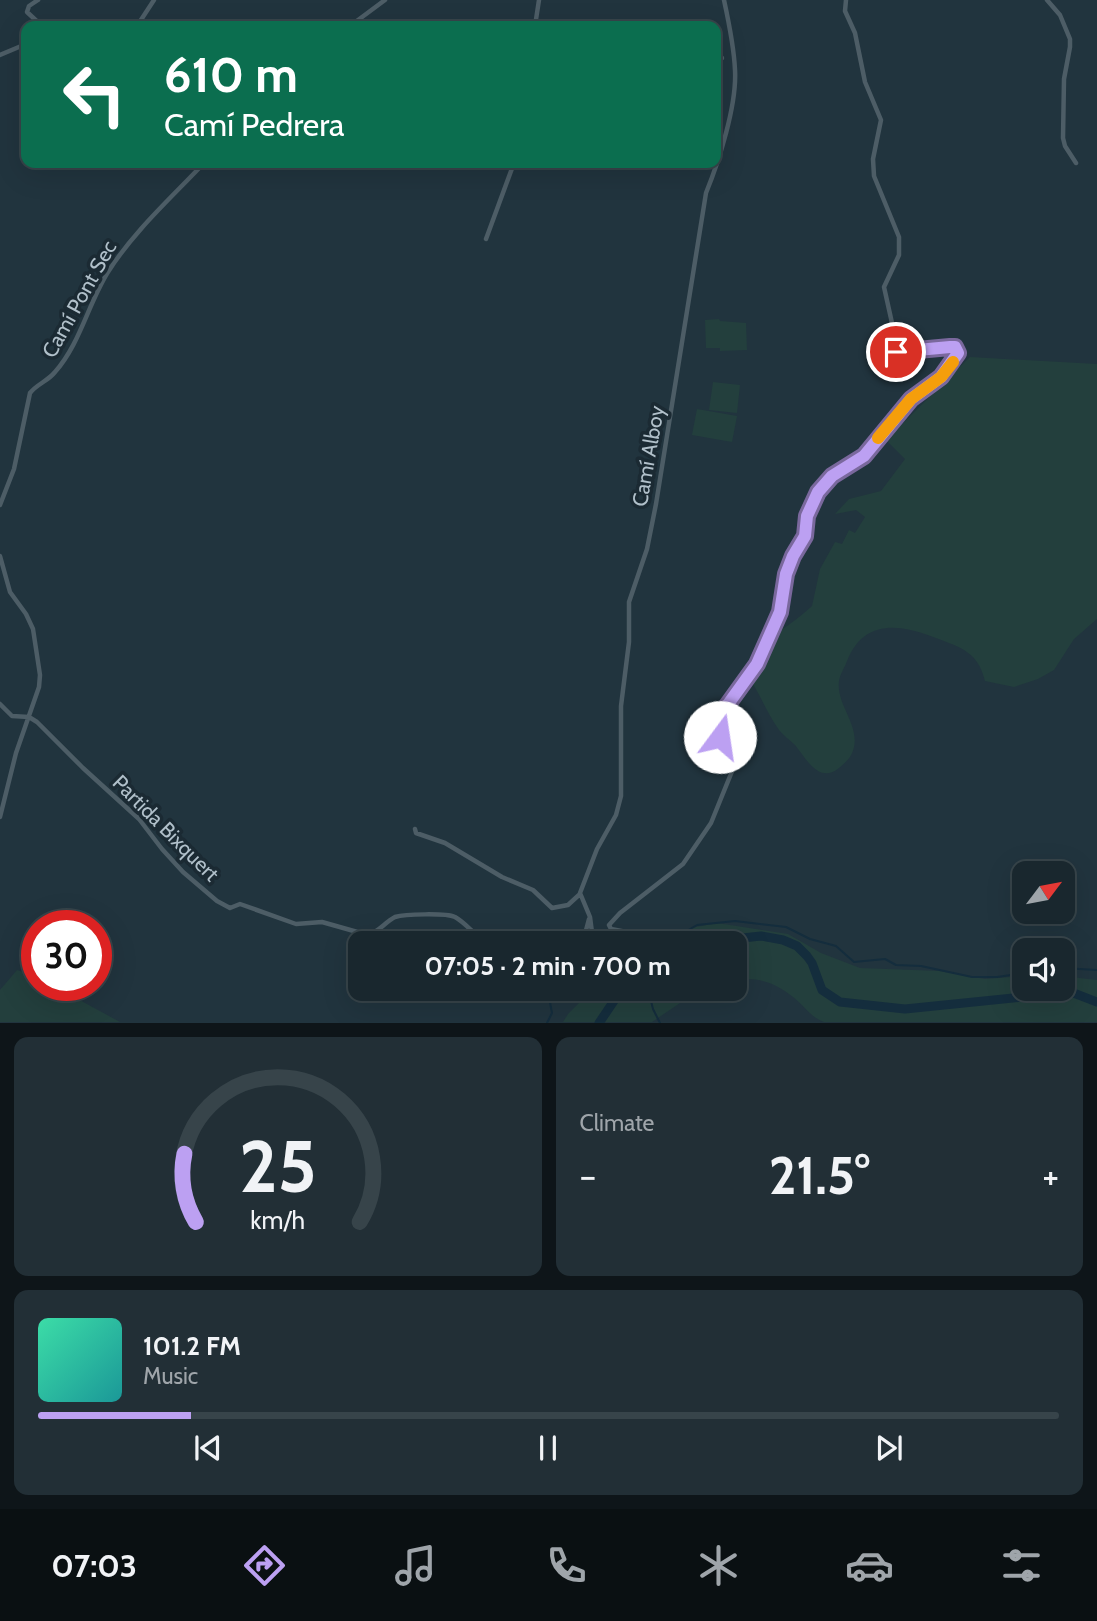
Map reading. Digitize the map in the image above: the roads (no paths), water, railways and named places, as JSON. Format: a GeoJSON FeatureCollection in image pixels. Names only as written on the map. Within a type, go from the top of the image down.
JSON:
{"type":"FeatureCollection","features":[{"type":"Feature","properties":{"kind":"street"},"geometry":{"type":"LineString","coordinates":[[36,21],[27,12],[29,6],[38,0]]}},
{"type":"Feature","properties":{"kind":"street"},"geometry":{"type":"LineString","coordinates":[[140,21],[154,0]]}},
{"type":"Feature","properties":{"kind":"street"},"geometry":{"type":"LineString","coordinates":[[358,21],[385,0]]}},
{"type":"Feature","properties":{"kind":"street"},"geometry":{"type":"LineString","coordinates":[[536,21],[539,0]]}},
{"type":"Feature","properties":{"kind":"street","name":"Camí Alboy"},"geometry":{"type":"LineString","coordinates":[[721,149],[732,101],[735,73],[724,0]]}},
{"type":"Feature","properties":{"kind":"street"},"geometry":{"type":"LineString","coordinates":[[619,931],[611,929],[609,925],[620,913],[678,870],[712,823],[737,759],[720,737],[726,707],[752,673],[780,612],[786,574],[805,536],[807,516],[818,492],[832,476],[864,456],[911,399],[941,377],[958,353],[955,347],[896,352],[888,349],[886,345],[892,323],[884,287],[899,255],[900,237],[874,176],[873,159],[881,120],[865,82],[855,33],[845,11],[846,0]]}},
{"type":"Feature","properties":{"kind":"street"},"geometry":{"type":"LineString","coordinates":[[1047,0],[1060,15],[1070,39],[1064,79],[1063,138],[1076,163]]}},
{"type":"Feature","properties":{"kind":"street"},"geometry":{"type":"LineString","coordinates":[[0,55],[21,46]]}},
{"type":"Feature","properties":{"kind":"street","name":"Camí Pont Sec"},"geometry":{"type":"LineString","coordinates":[[0,505],[14,469],[30,393],[35,386],[54,374],[64,360],[106,275],[129,241],[199,168]]}},
{"type":"Feature","properties":{"kind":"street"},"geometry":{"type":"LineString","coordinates":[[486,239],[512,168]]}},
{"type":"Feature","properties":{"kind":"street","name":"Camí Alboy"},"geometry":{"type":"LineString","coordinates":[[580,893],[597,849],[616,814],[621,796],[621,706],[629,642],[629,602],[647,549],[654,515],[706,193],[716,168]]}},
{"type":"Feature","properties":{"kind":"street"},"geometry":{"type":"LineString","coordinates":[[0,556],[10,592],[29,619],[39,663],[39,687],[16,754],[0,817]]}},
{"type":"Feature","properties":{"kind":"street"},"geometry":{"type":"LineString","coordinates":[[0,704],[12,716],[29,717]]}},
{"type":"Feature","properties":{"kind":"street","name":"Partida Bixquert"},"geometry":{"type":"LineString","coordinates":[[29,717],[139,819],[183,872],[217,901],[230,908],[240,904],[296,924],[322,922],[354,931]]}},
{"type":"Feature","properties":{"kind":"street"},"geometry":{"type":"LineString","coordinates":[[415,829],[416,833],[444,843],[502,877],[533,890],[552,908],[568,905],[580,893],[588,911],[591,931]]}},
{"type":"Feature","properties":{"kind":"street"},"geometry":{"type":"LineString","coordinates":[[586,931],[588,911]]}},
{"type":"Feature","properties":{"kind":"street","name":"Partida Bixquert"},"geometry":{"type":"LineString","coordinates":[[378,931],[394,918],[404,915],[447,914],[470,931]]}},
{"type":"Feature","properties":{"kind":"waterway"},"geometry":{"type":"LineString","coordinates":[[687,931],[697,925],[735,921],[786,927],[810,939],[836,946],[854,962],[885,959],[896,965],[921,966],[972,977],[1012,975]]}},
{"type":"Feature","properties":{"kind":"waterway"},"geometry":{"type":"LineString","coordinates":[[747,938],[761,936],[797,946],[812,963],[822,990],[840,1002],[905,1009],[1071,992],[1097,1002]]}},
{"type":"Feature","properties":{"kind":"waterway"},"geometry":{"type":"LineString","coordinates":[[1075,969],[1097,970]]}},
{"type":"Feature","properties":{"kind":"waterway"},"geometry":{"type":"LineString","coordinates":[[547,1023],[552,1013],[550,1001]]}},
{"type":"Feature","properties":{"kind":"waterway"},"geometry":{"type":"LineString","coordinates":[[599,1023],[614,1001]]}},
{"type":"Feature","properties":{"kind":"waterway"},"geometry":{"type":"LineString","coordinates":[[651,1001],[660,1023]]}}]}
